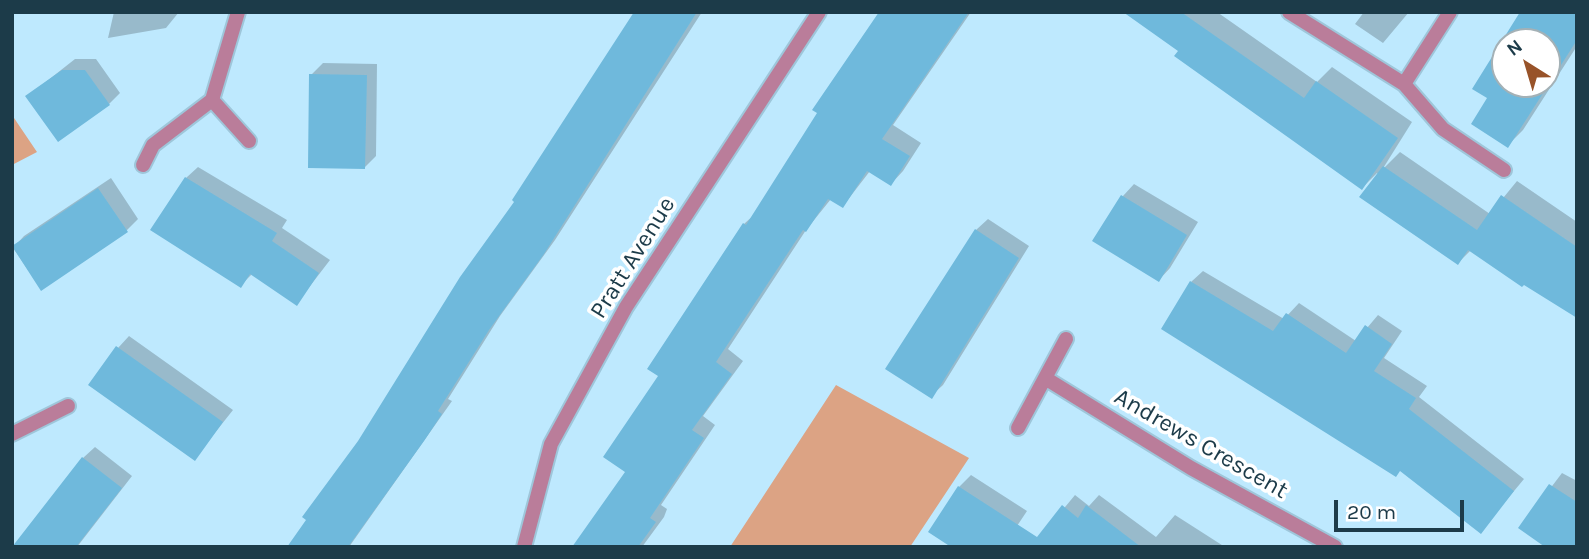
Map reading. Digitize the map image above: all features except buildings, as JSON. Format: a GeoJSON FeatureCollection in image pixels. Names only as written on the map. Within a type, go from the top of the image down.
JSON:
{"type":"FeatureCollection","features":[{"type":"Feature","properties":{"kind":"street"},"geometry":{"type":"LineString","coordinates":[[144,165],[153,145],[212,100],[238,12]]}},
{"type":"Feature","properties":{"kind":"street","name":"Pratt Avenue"},"geometry":{"type":"LineString","coordinates":[[524,547],[551,444],[626,307],[819,12]]}},
{"type":"Feature","properties":{"kind":"street"},"geometry":{"type":"LineString","coordinates":[[1289,12],[1405,85],[1443,129],[1504,170]]}},
{"type":"Feature","properties":{"kind":"street"},"geometry":{"type":"LineString","coordinates":[[1405,85],[1450,12]]}},
{"type":"Feature","properties":{"kind":"street"},"geometry":{"type":"LineString","coordinates":[[212,100],[249,141]]}},
{"type":"Feature","properties":{"kind":"street"},"geometry":{"type":"LineString","coordinates":[[1018,428],[1066,339]]}},
{"type":"Feature","properties":{"kind":"street","name":"Andrews Crescent"},"geometry":{"type":"LineString","coordinates":[[1045,378],[1191,468],[1335,547]]}},
{"type":"Feature","properties":{"kind":"street"},"geometry":{"type":"LineString","coordinates":[[12,434],[68,406]]}},
{"type":"Feature","properties":{"kind":"shaded area"},"geometry":{"type":"Polygon","coordinates":[[[12,115],[37,152],[12,165],[12,115]]]}},
{"type":"Feature","properties":{"kind":"shaded area"},"geometry":{"type":"Polygon","coordinates":[[[836,385],[969,458],[910,547],[730,547],[836,385]]]}}]}
